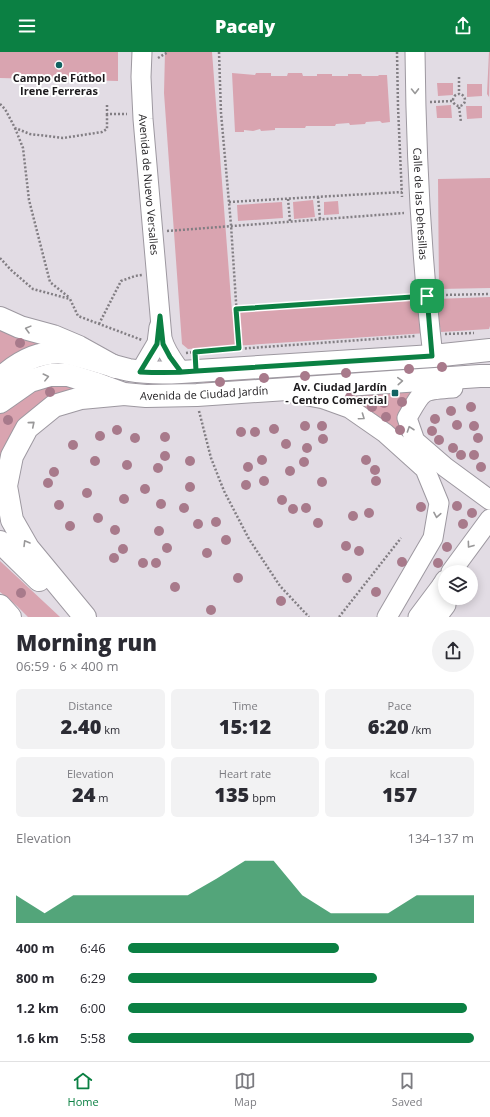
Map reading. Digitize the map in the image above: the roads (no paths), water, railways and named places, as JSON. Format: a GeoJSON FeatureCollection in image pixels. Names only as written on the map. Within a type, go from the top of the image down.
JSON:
{"type":"FeatureCollection","features":[{"type":"Feature","properties":{"kind":"main road"},"geometry":{"type":"LineString","coordinates":[[0,318],[20,327],[53,336],[79,347],[115,367]]}},
{"type":"Feature","properties":{"kind":"main road","name":"Avenida de Ciudad Jardín"},"geometry":{"type":"LineString","coordinates":[[0,379],[24,360],[46,353],[67,353],[115,367],[140,372],[188,372],[431,345],[490,350]]}},
{"type":"Feature","properties":{"kind":"main road","name":"Avenida de Ciudad Jardín"},"geometry":{"type":"LineString","coordinates":[[0,402],[30,381],[50,375],[68,375],[124,394],[146,396],[197,395],[490,376]]}},
{"type":"Feature","properties":{"kind":"main road"},"geometry":{"type":"LineString","coordinates":[[86,617],[28,548],[12,520],[6,486],[12,456],[27,428],[54,406],[81,398],[124,394]]}},
{"type":"Feature","properties":{"kind":"main road"},"geometry":{"type":"LineString","coordinates":[[0,542],[78,617]]}},
{"type":"Feature","properties":{"kind":"main road"},"geometry":{"type":"LineString","coordinates":[[0,606],[10,617]]}},
{"type":"Feature","properties":{"kind":"street","name":"Calle de las Dehesillas"},"geometry":{"type":"LineString","coordinates":[[415,52],[415,102],[432,296],[431,345]]}},
{"type":"Feature","properties":{"kind":"street","name":"Avenida de Nuevo Versalles"},"geometry":{"type":"LineString","coordinates":[[150,55],[141,77],[143,119],[163,344],[170,357],[188,372]]}},
{"type":"Feature","properties":{"kind":"street","name":"Avenida de Nuevo Versalles"},"geometry":{"type":"LineString","coordinates":[[140,372],[157,344],[160,316]]}},
{"type":"Feature","properties":{"kind":"street"},"geometry":{"type":"LineString","coordinates":[[490,385],[431,389],[422,393],[406,418],[415,441],[445,467],[490,500]]}},
{"type":"Feature","properties":{"kind":"street"},"geometry":{"type":"LineString","coordinates":[[272,390],[324,399],[349,408],[423,458],[445,467]]}},
{"type":"Feature","properties":{"kind":"street"},"geometry":{"type":"LineString","coordinates":[[384,433],[425,469],[439,503],[433,538],[387,617]]}},
{"type":"Feature","properties":{"kind":"street"},"geometry":{"type":"LineString","coordinates":[[456,565],[490,519]]}},
{"type":"Feature","properties":{"kind":"street"},"geometry":{"type":"LineString","coordinates":[[418,617],[438,590]]}},
{"type":"Feature","properties":{"kind":"street"},"geometry":{"type":"LineString","coordinates":[[437,617],[446,605]]}},
{"type":"Feature","properties":{"kind":"place","name":"Campo de Fútbol Irene Ferreras"},"geometry":{"type":"Point","coordinates":[59,65]}},
{"type":"Feature","properties":{"kind":"place","name":"Av. Ciudad Jardín - Centro Comercial"},"geometry":{"type":"Point","coordinates":[395,393]}}]}
